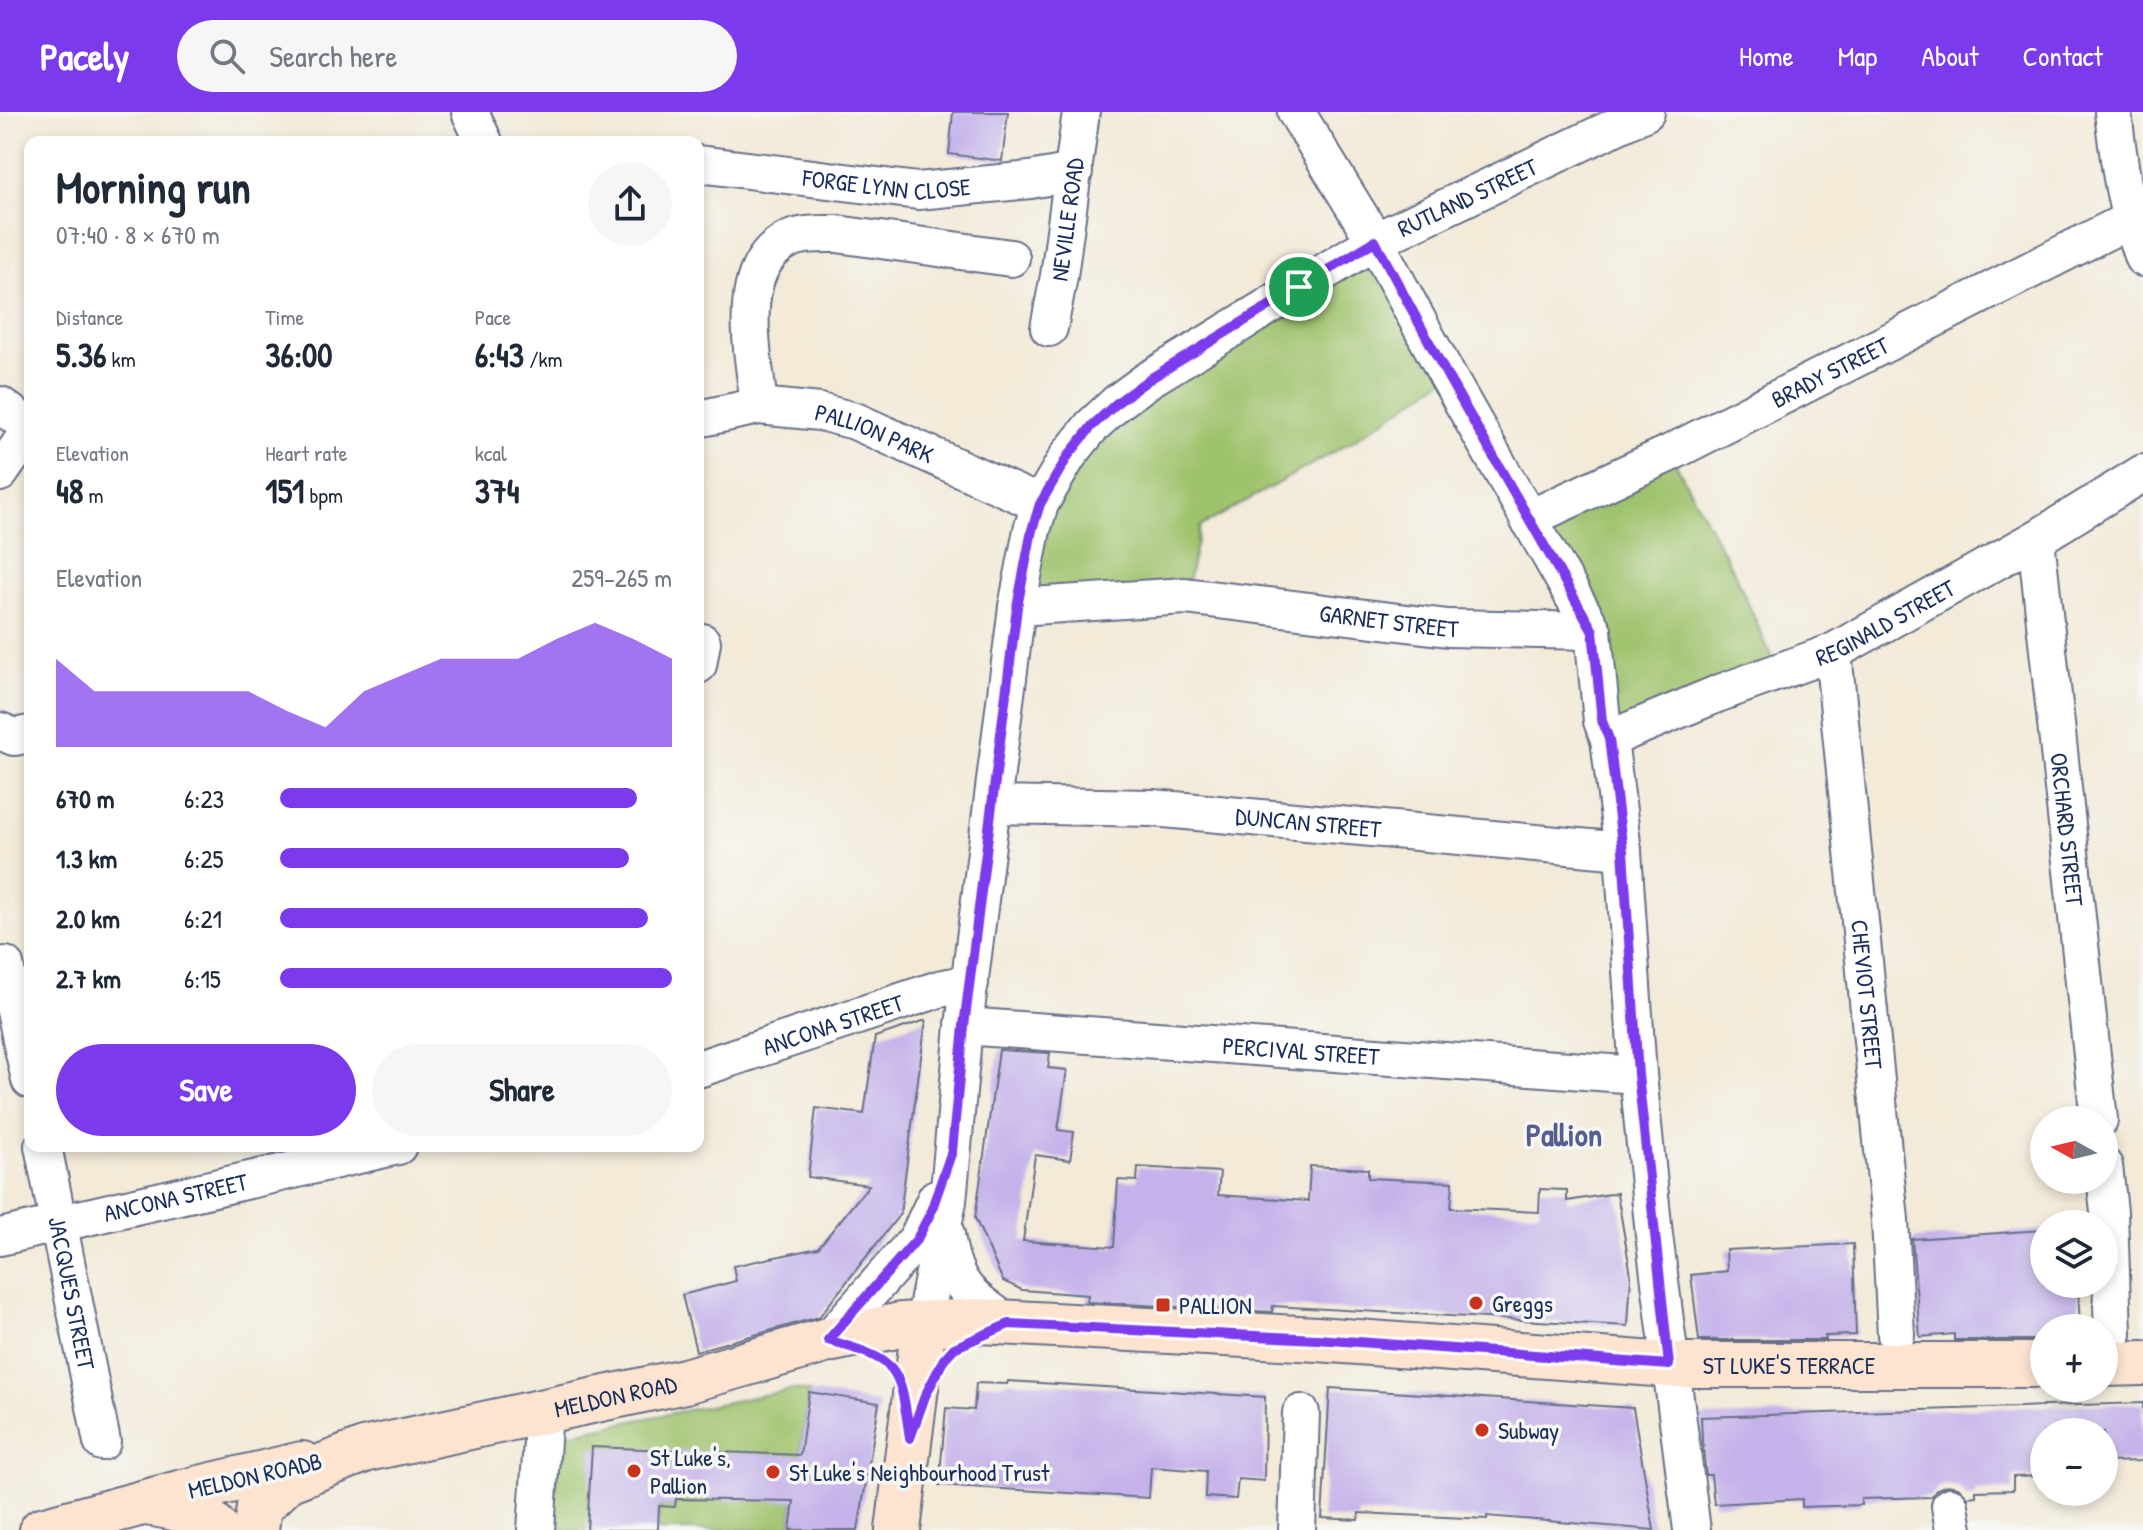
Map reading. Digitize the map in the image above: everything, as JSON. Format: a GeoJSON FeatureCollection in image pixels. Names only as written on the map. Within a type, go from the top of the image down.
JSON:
{"type":"FeatureCollection","features":[{"type":"Feature","properties":{"kind":"street"},"geometry":{"type":"LineString","coordinates":[[470,112],[481,136]]}},
{"type":"Feature","properties":{"kind":"street","name":"NEVILLE ROAD"},"geometry":{"type":"LineString","coordinates":[[1049,328],[1081,112]]}},
{"type":"Feature","properties":{"kind":"street"},"geometry":{"type":"LineString","coordinates":[[1296,112],[1375,241],[1448,377],[1593,631],[1602,721],[1609,739],[1623,851],[1638,1075],[1669,1365],[1692,1530]]}},
{"type":"Feature","properties":{"kind":"street","name":"RUTLAND STREET"},"geometry":{"type":"LineString","coordinates":[[1040,504],[1068,456],[1092,426],[1148,380],[1375,241],[1646,112]]}},
{"type":"Feature","properties":{"kind":"street"},"geometry":{"type":"LineString","coordinates":[[2113,112],[2143,258]]}},
{"type":"Feature","properties":{"kind":"street","name":"FORGE LYNN CLOSE"},"geometry":{"type":"LineString","coordinates":[[704,165],[918,191],[1030,180],[1074,172]]}},
{"type":"Feature","properties":{"kind":"street","name":"BRADY STREET"},"geometry":{"type":"LineString","coordinates":[[1528,519],[1670,453],[2132,200]]}},
{"type":"Feature","properties":{"kind":"street"},"geometry":{"type":"LineString","coordinates":[[759,406],[751,320],[752,292],[759,269],[773,250],[791,239],[837,234],[1011,258]]}},
{"type":"Feature","properties":{"kind":"street"},"geometry":{"type":"LineString","coordinates":[[0,405],[24,423]]}},
{"type":"Feature","properties":{"kind":"street","name":"PALLION PARK"},"geometry":{"type":"LineString","coordinates":[[704,418],[759,406],[820,412],[855,421],[1040,504]]}},
{"type":"Feature","properties":{"kind":"street"},"geometry":{"type":"LineString","coordinates":[[0,473],[24,437]]}},
{"type":"Feature","properties":{"kind":"street","name":"REGINALD STREET"},"geometry":{"type":"LineString","coordinates":[[1609,739],[1717,694],[1833,652],[2036,539],[2143,473]]}},
{"type":"Feature","properties":{"kind":"street"},"geometry":{"type":"LineString","coordinates":[[898,1530],[924,1324],[944,1224],[964,1026],[1017,607],[1040,504]]}},
{"type":"Feature","properties":{"kind":"street","name":"ORCHARD STREET"},"geometry":{"type":"LineString","coordinates":[[2036,539],[2097,1106]]}},
{"type":"Feature","properties":{"kind":"street","name":"GARNET STREET"},"geometry":{"type":"LineString","coordinates":[[1017,607],[1185,596],[1448,628],[1593,631]]}},
{"type":"Feature","properties":{"kind":"street","name":"CHEVIOT STREET"},"geometry":{"type":"LineString","coordinates":[[1833,652],[1890,1220],[1896,1335]]}},
{"type":"Feature","properties":{"kind":"street"},"geometry":{"type":"LineString","coordinates":[[0,731],[14,737],[24,735]]}},
{"type":"Feature","properties":{"kind":"street","name":"DUNCAN STREET"},"geometry":{"type":"LineString","coordinates":[[993,805],[1153,808],[1623,851]]}},
{"type":"Feature","properties":{"kind":"street"},"geometry":{"type":"LineString","coordinates":[[12,964],[24,1041]]}},
{"type":"Feature","properties":{"kind":"street","name":"ANCONA STREET"},"geometry":{"type":"LineString","coordinates":[[704,1067],[939,989],[970,983]]}},
{"type":"Feature","properties":{"kind":"street","name":"PERCIVAL STREET"},"geometry":{"type":"LineString","coordinates":[[964,1026],[1638,1075]]}},
{"type":"Feature","properties":{"kind":"street"},"geometry":{"type":"LineString","coordinates":[[910,1438],[901,1384],[895,1370],[885,1361],[828,1340],[917,1239],[930,1214],[952,1151]]}},
{"type":"Feature","properties":{"kind":"street","name":"JACQUES STREET"},"geometry":{"type":"LineString","coordinates":[[44,1152],[102,1442]]}},
{"type":"Feature","properties":{"kind":"street","name":"ANCONA STREET"},"geometry":{"type":"LineString","coordinates":[[0,1237],[372,1152]]}},
{"type":"Feature","properties":{"kind":"street"},"geometry":{"type":"LineString","coordinates":[[2107,1194],[2120,1353]]}},
{"type":"Feature","properties":{"kind":"street"},"geometry":{"type":"LineString","coordinates":[[910,1438],[925,1396],[944,1359],[954,1348],[1009,1324],[969,1293],[956,1277],[949,1263],[944,1224]]}},
{"type":"Feature","properties":{"kind":"street","name":"MELDON ROAD"},"geometry":{"type":"LineString","coordinates":[[256,1530],[259,1507],[287,1480],[367,1449],[685,1381],[872,1329],[979,1321],[1009,1324]]}},
{"type":"Feature","properties":{"kind":"street","name":"ST LUKE'S TERRACE"},"geometry":{"type":"LineString","coordinates":[[1009,1324],[1317,1339],[1669,1365],[2030,1365]]}},
{"type":"Feature","properties":{"kind":"street"},"geometry":{"type":"LineString","coordinates":[[536,1530],[544,1411]]}},
{"type":"Feature","properties":{"kind":"street"},"geometry":{"type":"LineString","coordinates":[[1297,1530],[1301,1413]]}},
{"type":"Feature","properties":{"kind":"street","name":"MELDON ROADB"},"geometry":{"type":"LineString","coordinates":[[42,1530],[367,1449]]}},
{"type":"Feature","properties":{"kind":"street"},"geometry":{"type":"LineString","coordinates":[[143,1503],[177,1508],[213,1524],[217,1530]]}},
{"type":"Feature","properties":{"kind":"green space"},"geometry":{"type":"Polygon","coordinates":[[[1375,241],[1448,377],[1353,441],[1200,527],[1185,596],[1017,607],[1068,456],[1375,241]]]}},
{"type":"Feature","properties":{"kind":"green space"},"geometry":{"type":"Polygon","coordinates":[[[1670,453],[1736,576],[1778,671],[1609,739],[1593,631],[1528,519],[1670,453]]]}},
{"type":"Feature","properties":{"kind":"green space"},"geometry":{"type":"Polygon","coordinates":[[[794,1389],[809,1392],[800,1455],[587,1530],[554,1530],[557,1436],[794,1389]]]}},
{"type":"Feature","properties":{"kind":"green space"},"geometry":{"type":"Polygon","coordinates":[[[677,1490],[795,1494],[790,1530],[658,1530],[659,1506],[675,1507],[677,1490]]]}},
{"type":"Feature","properties":{"kind":"building"},"geometry":{"type":"Polygon","coordinates":[[[953,112],[1008,112],[1002,161],[949,154],[953,112]]]}},
{"type":"Feature","properties":{"kind":"building"},"geometry":{"type":"Polygon","coordinates":[[[926,1020],[900,1214],[819,1317],[696,1351],[682,1295],[736,1281],[733,1266],[818,1248],[869,1185],[808,1177],[816,1108],[864,1114],[875,1037],[926,1020]]]}},
{"type":"Feature","properties":{"kind":"building"},"geometry":{"type":"Polygon","coordinates":[[[999,1050],[1050,1053],[1048,1068],[1067,1070],[1058,1130],[1074,1132],[1070,1160],[1035,1155],[1023,1241],[1114,1247],[1118,1180],[1137,1181],[1138,1167],[1220,1172],[1218,1195],[1308,1201],[1310,1166],[1368,1169],[1368,1178],[1453,1182],[1451,1208],[1539,1212],[1540,1189],[1567,1190],[1567,1201],[1617,1193],[1631,1275],[1628,1326],[1273,1306],[1272,1312],[1087,1302],[1088,1295],[1022,1290],[1003,1281],[975,1218],[999,1050]]]}},
{"type":"Feature","properties":{"kind":"building"},"geometry":{"type":"Polygon","coordinates":[[[2030,1231],[2030,1298],[2079,1298],[2079,1314],[2030,1314],[2030,1340],[1954,1340],[1954,1334],[1920,1337],[1912,1239],[2030,1231]]]}},
{"type":"Feature","properties":{"kind":"building"},"geometry":{"type":"Polygon","coordinates":[[[1853,1244],[1856,1335],[1825,1336],[1826,1340],[1699,1340],[1691,1275],[1727,1271],[1726,1250],[1853,1244]]]}},
{"type":"Feature","properties":{"kind":"building"},"geometry":{"type":"Polygon","coordinates":[[[1008,1381],[1265,1397],[1264,1481],[1238,1479],[1236,1499],[1205,1497],[1206,1471],[1151,1467],[1149,1498],[939,1485],[946,1408],[974,1410],[976,1383],[1007,1384],[1008,1381]]]}},
{"type":"Feature","properties":{"kind":"building"},"geometry":{"type":"Polygon","coordinates":[[[1330,1388],[1633,1408],[1654,1530],[1487,1516],[1487,1519],[1359,1513],[1358,1520],[1322,1518],[1330,1388]]]}},
{"type":"Feature","properties":{"kind":"building","name":"St Luke's Neighbourhood Trust"},"geometry":{"type":"Polygon","coordinates":[[[809,1392],[879,1403],[858,1530],[790,1530],[794,1501],[676,1499],[675,1507],[659,1506],[658,1530],[587,1530],[592,1447],[800,1455],[809,1392]]]}},
{"type":"Feature","properties":{"kind":"building"},"geometry":{"type":"Polygon","coordinates":[[[2143,1403],[2143,1461],[2118,1462],[2118,1418],[2030,1418],[2030,1476],[2013,1477],[2013,1490],[1976,1491],[1976,1496],[1968,1497],[1958,1487],[1947,1485],[1937,1489],[1931,1497],[1861,1499],[1861,1505],[1802,1507],[1802,1499],[1714,1504],[1711,1475],[1706,1475],[1701,1417],[2143,1403]]]}},
{"type":"Feature","properties":{"kind":"place","name":"Greggs"},"geometry":{"type":"Point","coordinates":[1476,1303]}},
{"type":"Feature","properties":{"kind":"place","name":"PALLION"},"geometry":{"type":"Point","coordinates":[1163,1305]}},
{"type":"Feature","properties":{"kind":"place","name":"Subway"},"geometry":{"type":"Point","coordinates":[1482,1430]}},
{"type":"Feature","properties":{"kind":"place","name":"St Luke's, Pallion"},"geometry":{"type":"Point","coordinates":[634,1471]}},
{"type":"Feature","properties":{"kind":"place","name":"St Luke's Neighbourhood Trust"},"geometry":{"type":"Point","coordinates":[773,1472]}},
{"type":"Feature","properties":{"kind":"district","name":"Pallion"},"geometry":{"type":"Point","coordinates":[1564,1134]}},
{"type":"Feature","properties":{"kind":"route"},"geometry":{"type":"LineString","coordinates":[[1375,241],[1448,377],[1593,631],[1602,721],[1609,739],[1623,851],[1638,1075],[1669,1365],[1317,1339],[1009,1324],[965,1341],[944,1359],[925,1396],[910,1438],[905,1402],[895,1370],[885,1361],[864,1351],[828,1340],[917,1239],[930,1214],[952,1151],[964,1026],[1017,607],[1040,504],[1068,456],[1092,426],[1118,402],[1148,380],[1299,287],[1375,241]]}}]}
